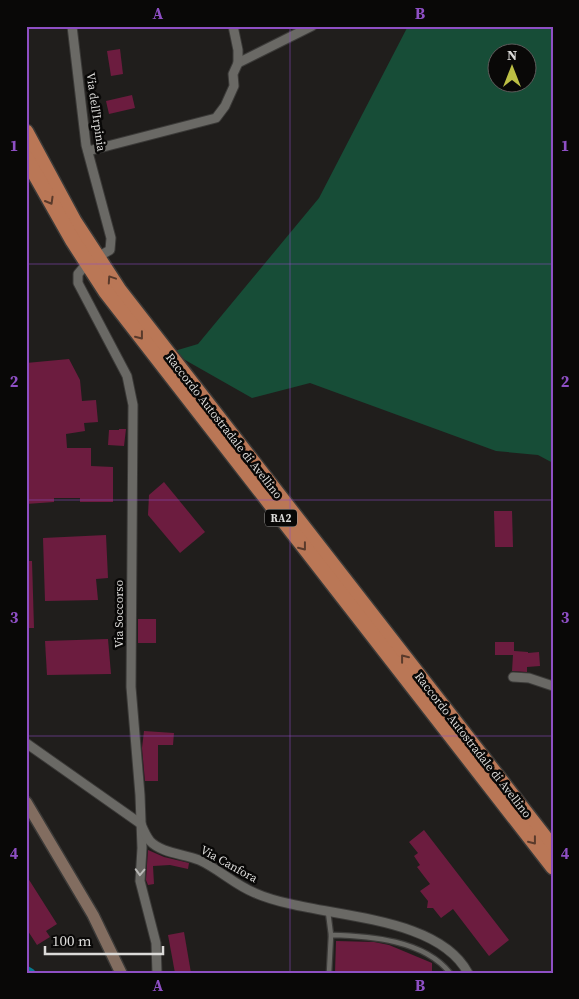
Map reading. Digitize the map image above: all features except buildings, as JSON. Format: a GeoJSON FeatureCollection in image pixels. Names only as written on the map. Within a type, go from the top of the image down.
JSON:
{"type":"FeatureCollection","features":[{"type":"Feature","properties":{"kind":"highway","name":"Raccordo Autostradale di Avellino"},"geometry":{"type":"LineString","coordinates":[[26,132],[74,220],[119,290],[553,848]]}},
{"type":"Feature","properties":{"kind":"highway","name":"Raccordo Autostradale di Avellino"},"geometry":{"type":"LineString","coordinates":[[26,158],[73,241],[106,292],[553,866]]}},
{"type":"Feature","properties":{"kind":"street","name":"Via dell'Irpinia"},"geometry":{"type":"LineString","coordinates":[[72,26],[88,150],[112,238],[110,250],[103,254]]}},
{"type":"Feature","properties":{"kind":"street"},"geometry":{"type":"LineString","coordinates":[[88,150],[216,118],[225,106],[234,86],[233,74],[238,63],[234,26]]}},
{"type":"Feature","properties":{"kind":"street"},"geometry":{"type":"LineString","coordinates":[[238,63],[312,26]]}},
{"type":"Feature","properties":{"kind":"street","name":"Via Soccorso"},"geometry":{"type":"LineString","coordinates":[[83,268],[78,274],[78,284],[127,376],[133,405],[131,687],[140,795],[142,848],[140,881],[156,943],[157,973]]}},
{"type":"Feature","properties":{"kind":"street"},"geometry":{"type":"LineString","coordinates":[[513,677],[530,678],[553,686]]}},
{"type":"Feature","properties":{"kind":"street","name":"Via Canfora"},"geometry":{"type":"LineString","coordinates":[[26,743],[141,824],[149,840],[156,846],[198,860],[254,893],[284,903],[403,927],[431,939],[449,951],[463,964],[468,973]]}},
{"type":"Feature","properties":{"kind":"street"},"geometry":{"type":"LineString","coordinates":[[26,802],[93,915],[121,973]]}},
{"type":"Feature","properties":{"kind":"lane"},"geometry":{"type":"LineString","coordinates":[[328,912],[331,935],[329,973]]}},
{"type":"Feature","properties":{"kind":"lane"},"geometry":{"type":"LineString","coordinates":[[331,935],[364,936],[390,940],[420,951],[442,962],[450,973]]}},
{"type":"Feature","properties":{"kind":"green space"},"geometry":{"type":"Polygon","coordinates":[[[408,26],[553,26],[553,463],[538,455],[496,451],[310,383],[252,398],[171,352],[198,344],[319,198],[408,26]]]}},
{"type":"Feature","properties":{"kind":"waterway"},"geometry":{"type":"LineString","coordinates":[[26,970],[31,973]]}}]}
